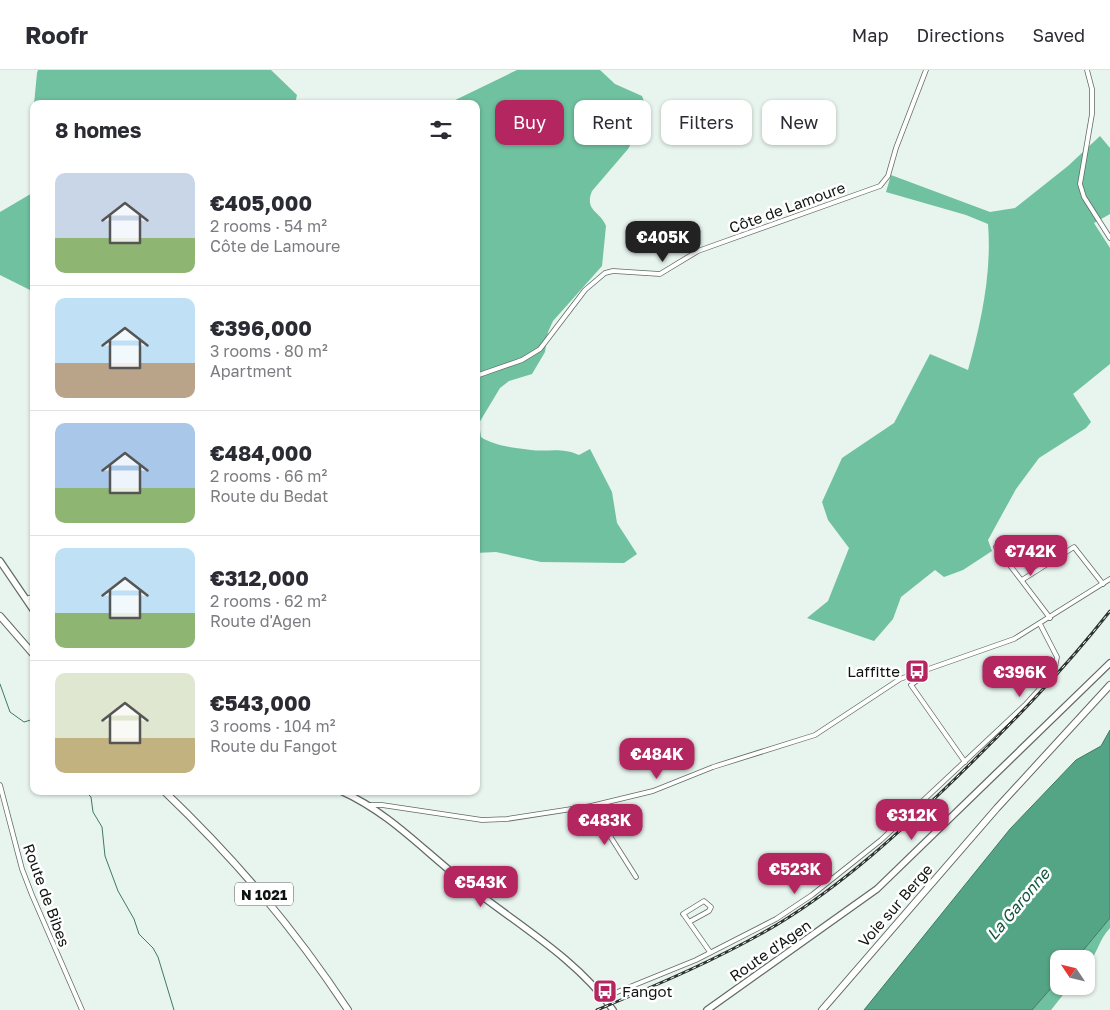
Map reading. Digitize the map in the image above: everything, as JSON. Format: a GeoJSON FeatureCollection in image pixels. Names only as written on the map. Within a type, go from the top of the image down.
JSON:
{"type":"FeatureCollection","features":[{"type":"Feature","properties":{"kind":"main road"},"geometry":{"type":"LineString","coordinates":[[0,561],[30,605]]}},
{"type":"Feature","properties":{"kind":"main road"},"geometry":{"type":"LineString","coordinates":[[0,616],[30,650]]}},
{"type":"Feature","properties":{"kind":"main road","name":"Route d'Agen"},"geometry":{"type":"LineString","coordinates":[[707,1010],[877,889],[1110,663]]}},
{"type":"Feature","properties":{"kind":"main road","name":"Voie sur Berge"},"geometry":{"type":"LineString","coordinates":[[822,1010],[997,808],[1110,685]]}},
{"type":"Feature","properties":{"kind":"main road","name":"N 1021"},"geometry":{"type":"LineString","coordinates":[[168,795],[199,824],[265,895],[314,959],[348,1010]]}},
{"type":"Feature","properties":{"kind":"main road"},"geometry":{"type":"LineString","coordinates":[[349,795],[370,805],[403,830],[459,878],[596,986],[613,1010]]}},
{"type":"Feature","properties":{"kind":"street","name":"Côte de Lamoure"},"geometry":{"type":"LineString","coordinates":[[480,375],[522,360],[540,349],[585,290],[605,272],[660,274],[698,251],[875,188],[888,176],[906,119],[926,70]]}},
{"type":"Feature","properties":{"kind":"street"},"geometry":{"type":"LineString","coordinates":[[1087,70],[1093,98],[1080,184],[1084,197],[1110,238]]}},
{"type":"Feature","properties":{"kind":"street"},"geometry":{"type":"LineString","coordinates":[[996,547],[1050,618]]}},
{"type":"Feature","properties":{"kind":"street"},"geometry":{"type":"LineString","coordinates":[[1022,580],[1074,547],[1103,584]]}},
{"type":"Feature","properties":{"kind":"street"},"geometry":{"type":"LineString","coordinates":[[370,805],[382,805],[482,820],[516,818],[591,806],[653,791],[713,767],[815,735],[888,686],[924,669],[1014,639],[1110,579]]}},
{"type":"Feature","properties":{"kind":"street"},"geometry":{"type":"LineString","coordinates":[[26,599],[30,598]]}},
{"type":"Feature","properties":{"kind":"street"},"geometry":{"type":"LineString","coordinates":[[604,997],[681,966],[767,923],[812,895],[881,840],[966,762],[1025,705],[1054,673],[1058,661],[1055,650],[1040,624]]}},
{"type":"Feature","properties":{"kind":"street"},"geometry":{"type":"LineString","coordinates":[[924,669],[923,676],[911,685],[966,762]]}},
{"type":"Feature","properties":{"kind":"street","name":"Route de Bibes"},"geometry":{"type":"LineString","coordinates":[[0,785],[25,878],[82,1010]]}},
{"type":"Feature","properties":{"kind":"street"},"geometry":{"type":"LineString","coordinates":[[591,806],[636,877]]}},
{"type":"Feature","properties":{"kind":"street"},"geometry":{"type":"LineString","coordinates":[[689,922],[709,910],[711,906],[708,902],[704,901],[684,912],[689,922],[710,952]]}},
{"type":"Feature","properties":{"kind":"shaded area"},"geometry":{"type":"Polygon","coordinates":[[[38,70],[271,70],[297,95],[296,100],[34,100],[38,70]]]}},
{"type":"Feature","properties":{"kind":"shaded area"},"geometry":{"type":"Polygon","coordinates":[[[517,70],[600,70],[615,84],[642,96],[644,100],[574,100],[574,145],[630,145],[592,191],[590,198],[591,207],[606,226],[602,266],[553,321],[548,332],[545,352],[532,374],[509,381],[500,388],[480,421],[480,100],[455,100],[517,70]]]}},
{"type":"Feature","properties":{"kind":"shaded area"},"geometry":{"type":"Polygon","coordinates":[[[1100,136],[1110,148],[1110,214],[1094,223],[1110,248],[1110,364],[1073,394],[1091,422],[1086,428],[1039,458],[1016,489],[988,540],[992,551],[963,570],[944,577],[935,570],[901,597],[893,619],[874,641],[807,618],[828,601],[849,548],[828,520],[822,502],[842,458],[894,423],[930,354],[968,370],[981,316],[987,279],[988,224],[966,215],[886,192],[891,175],[990,212],[1015,208],[1068,166],[1100,136]]]}},
{"type":"Feature","properties":{"kind":"shaded area"},"geometry":{"type":"Polygon","coordinates":[[[30,194],[30,290],[0,275],[0,212],[30,194]]]}},
{"type":"Feature","properties":{"kind":"shaded area"},"geometry":{"type":"Polygon","coordinates":[[[480,430],[481,437],[492,443],[505,446],[531,450],[561,450],[579,455],[590,449],[612,492],[617,523],[637,554],[624,563],[541,562],[496,552],[480,553],[480,430]]]}},
{"type":"Feature","properties":{"kind":"shaded area"},"geometry":{"type":"Polygon","coordinates":[[[1110,918],[1110,928],[1095,953],[1095,950],[1083,950],[1110,918]]]}},
{"type":"Feature","properties":{"kind":"shaded area"},"geometry":{"type":"Polygon","coordinates":[[[1050,989],[1050,995],[1063,995],[1051,1010],[1032,1010],[1050,989]]]}},
{"type":"Feature","properties":{"kind":"water","name":"La Garonne"},"geometry":{"type":"Polygon","coordinates":[[[1110,730],[1110,918],[1083,950],[1050,950],[1050,989],[1032,1010],[864,1010],[1010,829],[1076,760],[1101,746],[1110,730]]]}},
{"type":"Feature","properties":{"kind":"waterway"},"geometry":{"type":"LineString","coordinates":[[0,684],[10,712],[24,722],[30,720]]}},
{"type":"Feature","properties":{"kind":"waterway"},"geometry":{"type":"LineString","coordinates":[[89,795],[93,812],[102,827],[105,856],[118,891],[134,919],[139,934],[153,948],[158,957],[174,1010]]}},
{"type":"Feature","properties":{"kind":"railway"},"geometry":{"type":"LineString","coordinates":[[597,1010],[734,948],[778,924],[826,892],[914,818],[997,738],[1055,676],[1110,611]]}},
{"type":"Feature","properties":{"kind":"place","name":"Laffitte"},"geometry":{"type":"Point","coordinates":[917,671]}},
{"type":"Feature","properties":{"kind":"place","name":"Fangot"},"geometry":{"type":"Point","coordinates":[605,991]}}]}
